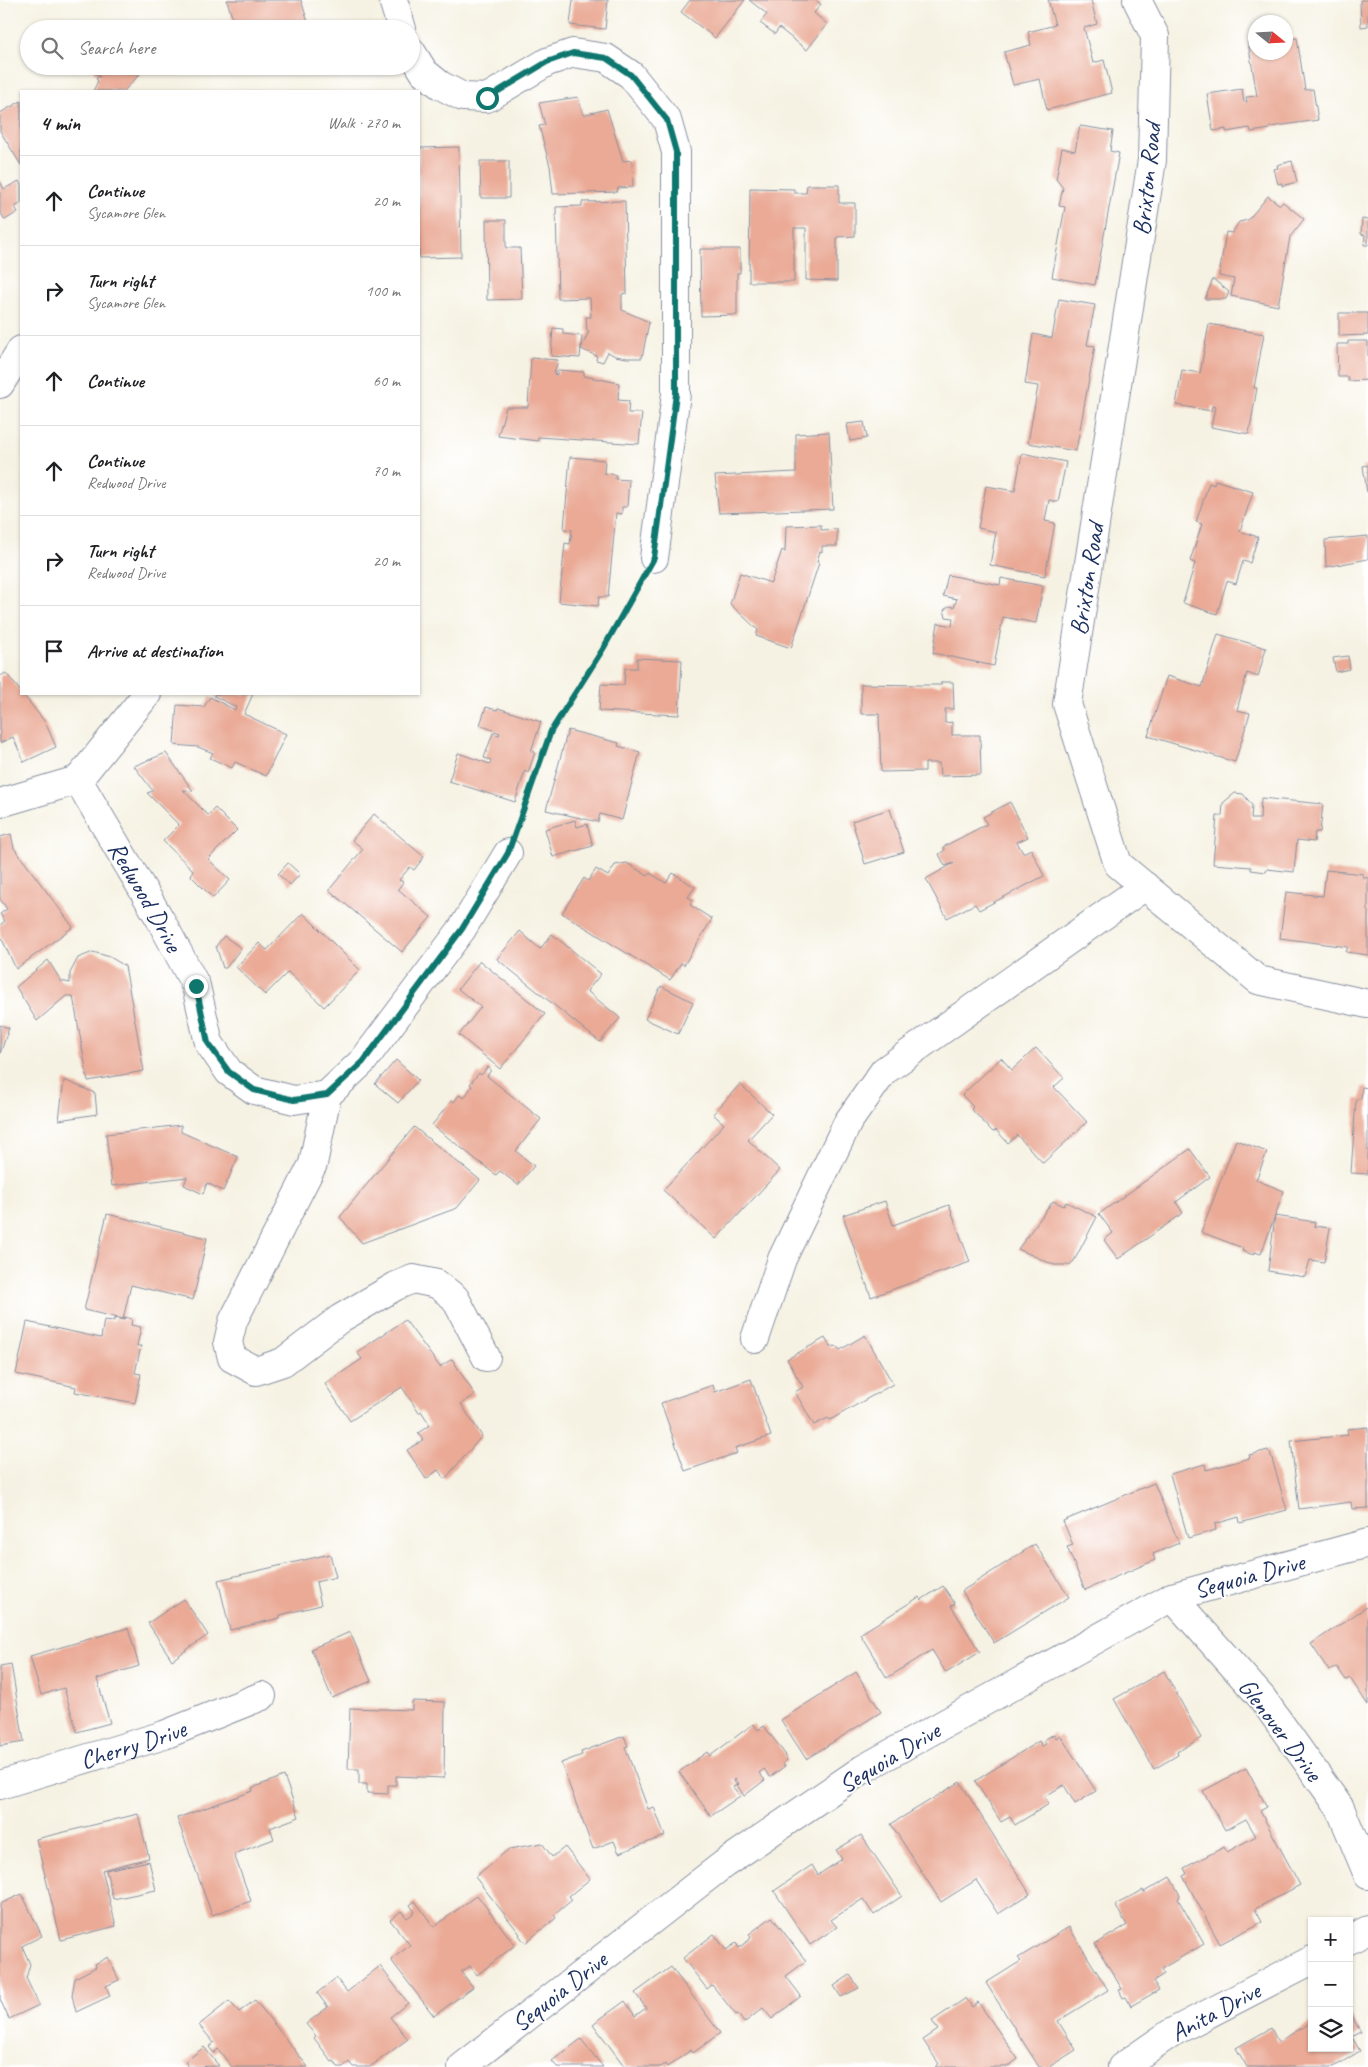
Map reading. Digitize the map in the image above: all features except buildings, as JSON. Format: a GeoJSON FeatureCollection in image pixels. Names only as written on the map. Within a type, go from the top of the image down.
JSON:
{"type":"FeatureCollection","features":[{"type":"Feature","properties":{"kind":"street"},"geometry":{"type":"LineString","coordinates":[[393,0],[399,20]]}},
{"type":"Feature","properties":{"kind":"street","name":"Brixton Road"},"geometry":{"type":"LineString","coordinates":[[1137,0],[1155,36],[1152,160],[1067,704],[1118,864],[1258,980],[1368,1004]]}},
{"type":"Feature","properties":{"kind":"street"},"geometry":{"type":"LineString","coordinates":[[420,66],[424,72],[440,85],[463,97],[487,98],[547,62],[573,53],[606,58],[631,75],[667,120],[676,152],[676,394],[654,558]]}},
{"type":"Feature","properties":{"kind":"street"},"geometry":{"type":"LineString","coordinates":[[0,384],[20,352]]}},
{"type":"Feature","properties":{"kind":"street"},"geometry":{"type":"LineString","coordinates":[[0,803],[78,780],[146,695]]}},
{"type":"Feature","properties":{"kind":"street","name":"Redwood Drive"},"geometry":{"type":"LineString","coordinates":[[78,780],[160,918],[196,986],[208,1043],[229,1072],[254,1090],[294,1100],[327,1095]]}},
{"type":"Feature","properties":{"kind":"street"},"geometry":{"type":"LineString","coordinates":[[486,1357],[455,1298],[437,1284],[413,1279],[396,1286],[341,1318],[282,1362],[256,1371],[232,1358],[228,1342],[233,1321],[314,1164],[327,1095],[363,1062],[456,937],[508,853]]}},
{"type":"Feature","properties":{"kind":"street"},"geometry":{"type":"LineString","coordinates":[[755,1339],[782,1258],[848,1122],[884,1071],[1145,886]]}},
{"type":"Feature","properties":{"kind":"street","name":"Sequoia Drive"},"geometry":{"type":"LineString","coordinates":[[462,2067],[724,1864],[863,1769],[1172,1597],[1368,1542]]}},
{"type":"Feature","properties":{"kind":"street","name":"Glenover Drive"},"geometry":{"type":"LineString","coordinates":[[1172,1597],[1262,1698],[1340,1808],[1368,1875]]}},
{"type":"Feature","properties":{"kind":"street","name":"Cherry Drive"},"geometry":{"type":"LineString","coordinates":[[0,1785],[164,1736],[262,1696]]}},
{"type":"Feature","properties":{"kind":"street"},"geometry":{"type":"LineString","coordinates":[[1353,1938],[1368,1930]]}},
{"type":"Feature","properties":{"kind":"street","name":"Anita Drive"},"geometry":{"type":"LineString","coordinates":[[1122,2067],[1171,2033],[1308,1962]]}},
{"type":"Feature","properties":{"kind":"path"},"geometry":{"type":"LineString","coordinates":[[508,853],[551,731],[603,649],[654,558]]}},
{"type":"Feature","properties":{"kind":"route"},"geometry":{"type":"LineString","coordinates":[[196,986],[208,1043],[229,1072],[254,1090],[294,1100],[327,1095],[363,1062],[462,929],[508,853],[551,731],[603,649],[654,558],[676,394],[676,152],[667,120],[631,75],[606,58],[573,53],[547,62],[487,98]]}}]}
